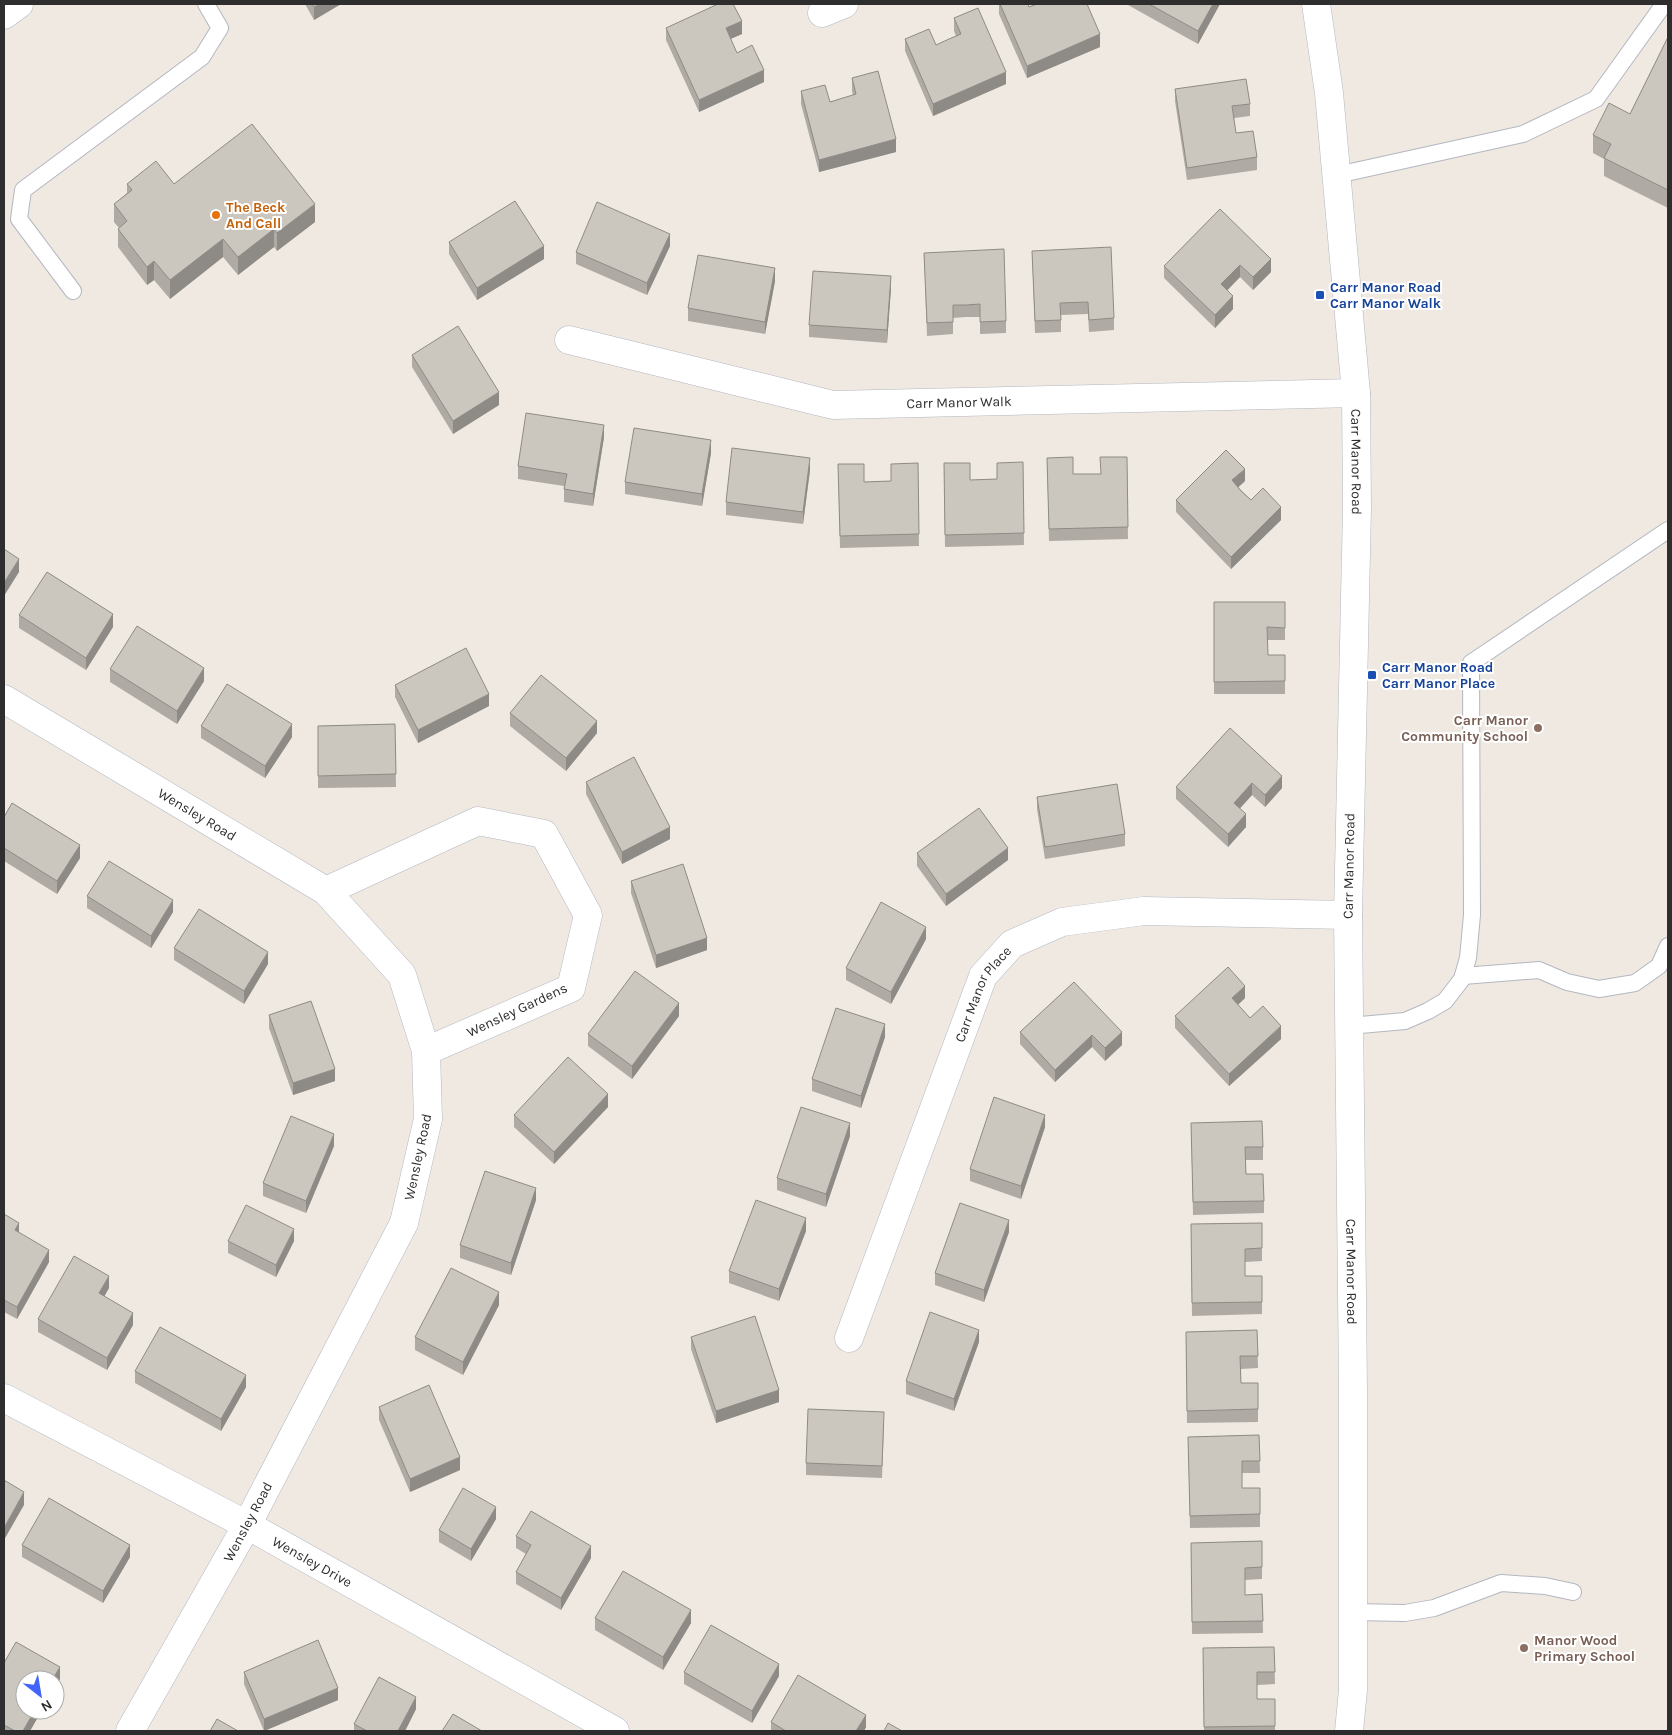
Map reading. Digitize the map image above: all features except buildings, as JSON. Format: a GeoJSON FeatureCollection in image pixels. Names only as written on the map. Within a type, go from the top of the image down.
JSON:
{"type":"FeatureCollection","features":[{"type":"Feature","properties":{"kind":"street"},"geometry":{"type":"LineString","coordinates":[[4,14],[19,4]]}},
{"type":"Feature","properties":{"kind":"street","name":"Carr Manor Road"},"geometry":{"type":"LineString","coordinates":[[1316,4],[1329,94],[1356,393],[1357,491],[1348,914],[1353,1612],[1353,1690],[1349,1731]]}},
{"type":"Feature","properties":{"kind":"street","name":"Carr Manor Walk"},"geometry":{"type":"LineString","coordinates":[[569,340],[834,405],[1356,393]]}},
{"type":"Feature","properties":{"kind":"street","name":"Wensley Road"},"geometry":{"type":"LineString","coordinates":[[4,699],[326,890],[402,975],[426,1051],[428,1119],[404,1223],[247,1525],[130,1731]]}},
{"type":"Feature","properties":{"kind":"street","name":"Wensley Gardens"},"geometry":{"type":"LineString","coordinates":[[326,890],[478,821],[544,834],[588,914],[571,988],[426,1051]]}},
{"type":"Feature","properties":{"kind":"street","name":"Carr Manor Place"},"geometry":{"type":"LineString","coordinates":[[849,1338],[983,976],[1012,944],[1062,922],[1144,911],[1348,914]]}},
{"type":"Feature","properties":{"kind":"street","name":"Wensley Drive"},"geometry":{"type":"LineString","coordinates":[[4,1398],[247,1525],[615,1731]]}},
{"type":"Feature","properties":{"kind":"lane"},"geometry":{"type":"LineString","coordinates":[[73,291],[19,219],[23,190],[202,57],[220,28],[206,4]]}},
{"type":"Feature","properties":{"kind":"lane"},"geometry":{"type":"LineString","coordinates":[[1337,175],[1523,134],[1596,99],[1664,4]]}},
{"type":"Feature","properties":{"kind":"lane"},"geometry":{"type":"LineString","coordinates":[[1349,1026],[1405,1020],[1428,1011],[1445,1001],[1463,976],[1472,915],[1471,663],[1668,530]]}},
{"type":"Feature","properties":{"kind":"lane"},"geometry":{"type":"LineString","coordinates":[[1463,976],[1539,970],[1567,982],[1599,989],[1635,983],[1659,966],[1668,946]]}},
{"type":"Feature","properties":{"kind":"lane"},"geometry":{"type":"LineString","coordinates":[[1353,1612],[1405,1613],[1434,1608],[1501,1583],[1545,1586],[1573,1592]]}},
{"type":"Feature","properties":{"kind":"place","name":"The Beck And Call"},"geometry":{"type":"Point","coordinates":[216,215]}},
{"type":"Feature","properties":{"kind":"place","name":"Carr Manor Road Carr Manor Walk"},"geometry":{"type":"Point","coordinates":[1320,295]}},
{"type":"Feature","properties":{"kind":"place","name":"Carr Manor Road Carr Manor Place"},"geometry":{"type":"Point","coordinates":[1372,675]}},
{"type":"Feature","properties":{"kind":"place","name":"Carr Manor Community School"},"geometry":{"type":"Point","coordinates":[1538,728]}},
{"type":"Feature","properties":{"kind":"place","name":"Manor Wood Primary School"},"geometry":{"type":"Point","coordinates":[1524,1648]}}]}
